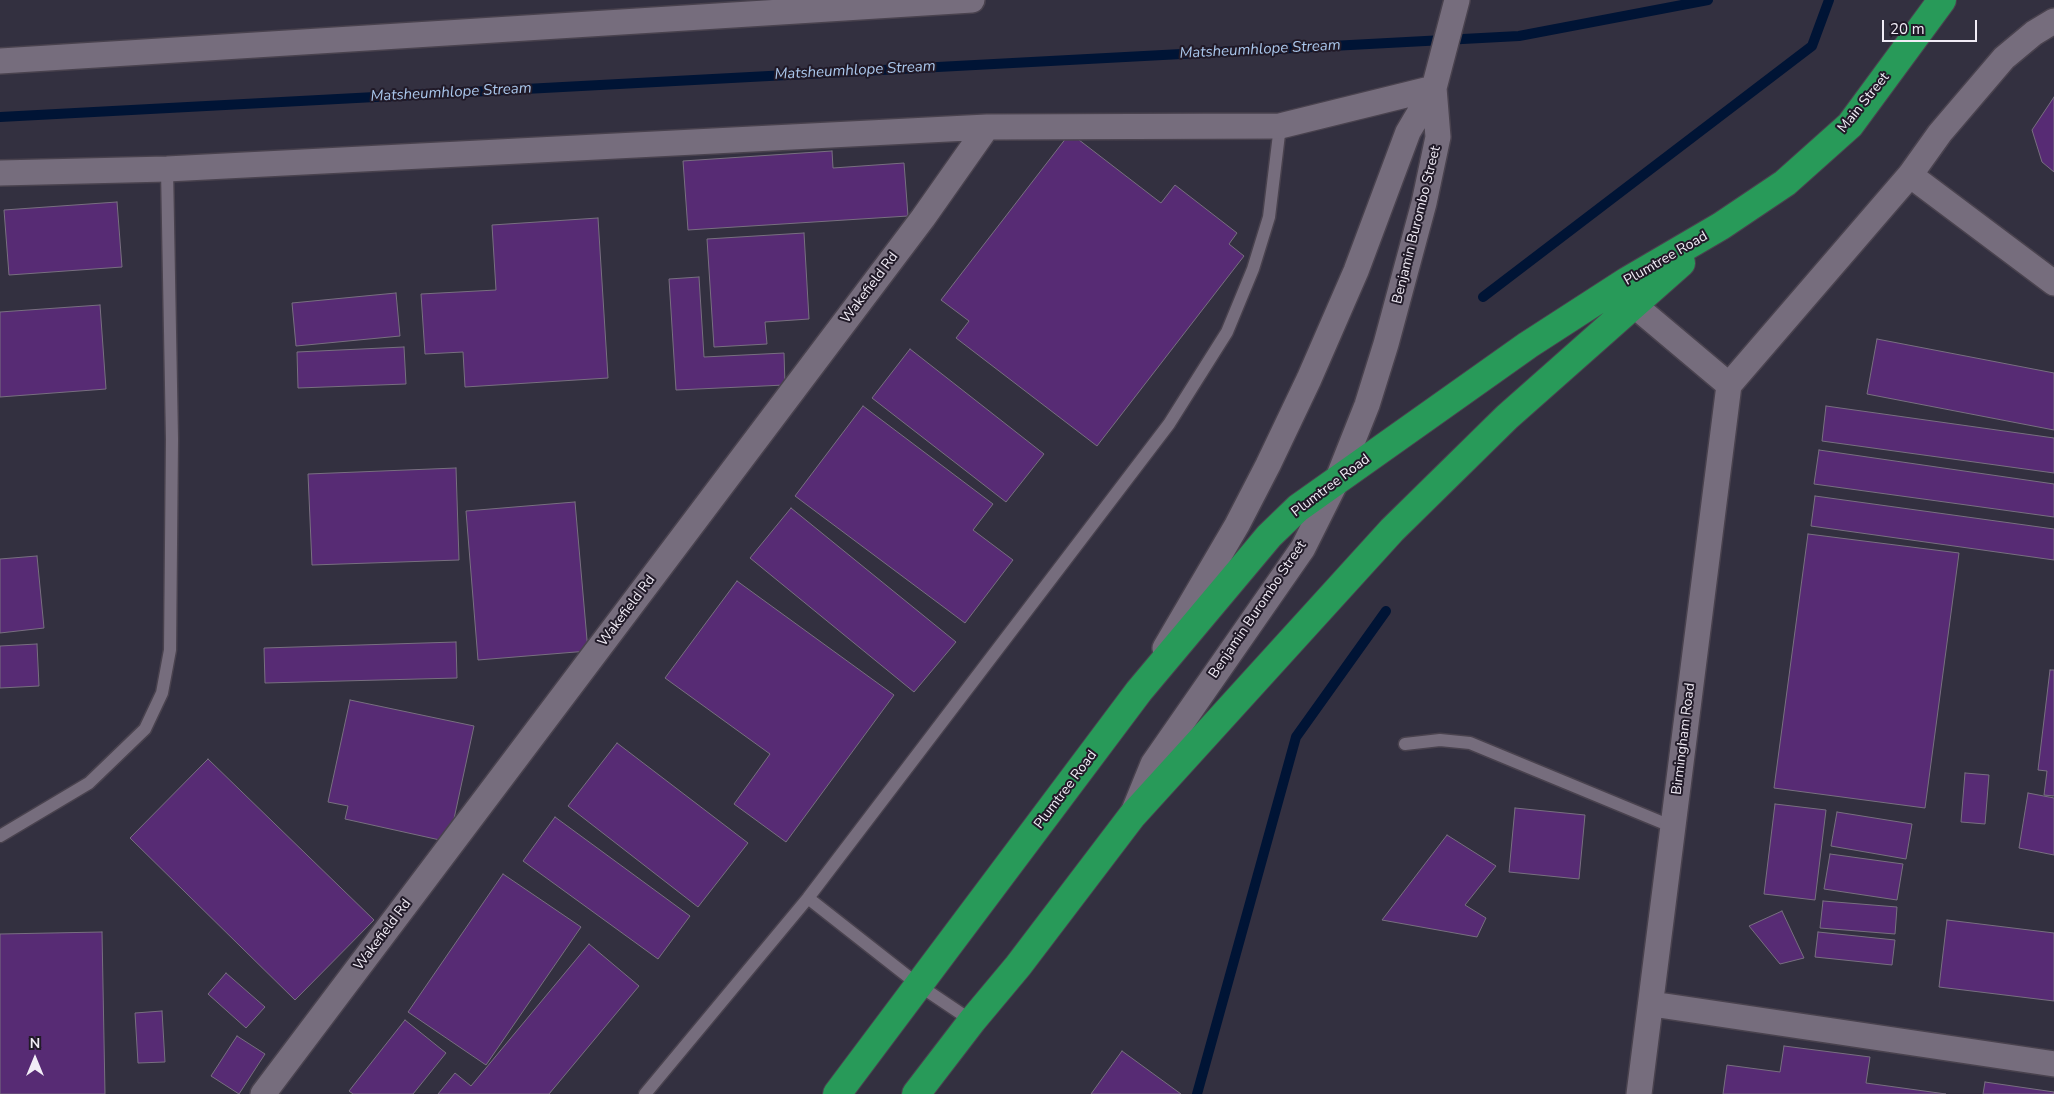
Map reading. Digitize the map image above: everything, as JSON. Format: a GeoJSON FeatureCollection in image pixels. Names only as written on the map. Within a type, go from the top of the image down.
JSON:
{"type":"FeatureCollection","features":[{"type":"Feature","properties":{"kind":"highway","name":"Main Street"},"geometry":{"type":"LineString","coordinates":[[1721,226],[1785,183],[1850,125],[1942,0]]}},
{"type":"Feature","properties":{"kind":"highway","name":"Plumtree Road"},"geometry":{"type":"LineString","coordinates":[[916,1094],[972,1021],[1018,966],[1132,816],[1392,530],[1507,417],[1721,226]]}},
{"type":"Feature","properties":{"kind":"highway","name":"Plumtree Road"},"geometry":{"type":"LineString","coordinates":[[838,1094],[1139,691],[1269,536],[1298,508],[1338,478],[1528,345],[1627,281],[1721,226]]}},
{"type":"Feature","properties":{"kind":"street"},"geometry":{"type":"LineString","coordinates":[[0,61],[972,0]]}},
{"type":"Feature","properties":{"kind":"street","name":"Benjamin Burombo Street"},"geometry":{"type":"LineString","coordinates":[[1139,691],[1237,525],[1309,380],[1356,271],[1408,132],[1436,80],[1457,0]]}},
{"type":"Feature","properties":{"kind":"street"},"geometry":{"type":"LineString","coordinates":[[1634,305],[1729,385],[1910,175],[1940,133],[2004,58],[2054,21]]}},
{"type":"Feature","properties":{"kind":"street"},"geometry":{"type":"LineString","coordinates":[[0,173],[167,169],[987,126],[1280,126],[1436,80]]}},
{"type":"Feature","properties":{"kind":"street","name":"Benjamin Burombo Street"},"geometry":{"type":"LineString","coordinates":[[1132,816],[1153,764],[1303,548],[1338,478],[1367,405],[1426,194],[1438,137],[1436,80]]}},
{"type":"Feature","properties":{"kind":"street","name":"Wakefield Rd"},"geometry":{"type":"LineString","coordinates":[[264,1094],[923,218],[987,126]]}},
{"type":"Feature","properties":{"kind":"street"},"geometry":{"type":"LineString","coordinates":[[1910,175],[2054,282]]}},
{"type":"Feature","properties":{"kind":"street","name":"Birmingham Road"},"geometry":{"type":"LineString","coordinates":[[1639,1094],[1652,1004],[1729,385]]}},
{"type":"Feature","properties":{"kind":"street"},"geometry":{"type":"LineString","coordinates":[[1652,1004],[2054,1064]]}},
{"type":"Feature","properties":{"kind":"lane"},"geometry":{"type":"LineString","coordinates":[[645,1094],[808,898],[1169,424],[1227,332],[1254,269],[1269,217],[1280,126]]}},
{"type":"Feature","properties":{"kind":"lane"},"geometry":{"type":"LineString","coordinates":[[0,836],[89,783],[145,729],[162,693],[170,650],[172,439],[167,169]]}},
{"type":"Feature","properties":{"kind":"lane"},"geometry":{"type":"LineString","coordinates":[[1405,744],[1440,740],[1470,743],[1674,827]]}},
{"type":"Feature","properties":{"kind":"lane"},"geometry":{"type":"LineString","coordinates":[[808,898],[920,986],[972,1021]]}},
{"type":"Feature","properties":{"kind":"shaded area"},"geometry":{"type":"Polygon","coordinates":[[[0,0],[2054,0],[2054,1094],[0,1094],[0,0]]]}},
{"type":"Feature","properties":{"kind":"building"},"geometry":{"type":"Polygon","coordinates":[[[2054,97],[2054,172],[2042,162],[2032,130],[2054,97]]]}},
{"type":"Feature","properties":{"kind":"building"},"geometry":{"type":"Polygon","coordinates":[[[1070,133],[1161,203],[1175,185],[1237,233],[1229,244],[1244,256],[1097,446],[956,338],[969,321],[941,300],[1070,133]]]}},
{"type":"Feature","properties":{"kind":"building"},"geometry":{"type":"Polygon","coordinates":[[[832,151],[833,168],[904,163],[908,216],[688,230],[683,161],[832,151]]]}},
{"type":"Feature","properties":{"kind":"building"},"geometry":{"type":"Polygon","coordinates":[[[117,202],[122,267],[9,275],[4,210],[117,202]]]}},
{"type":"Feature","properties":{"kind":"building"},"geometry":{"type":"Polygon","coordinates":[[[598,218],[608,378],[465,387],[463,352],[425,354],[421,294],[496,290],[492,225],[598,218]]]}},
{"type":"Feature","properties":{"kind":"building"},"geometry":{"type":"Polygon","coordinates":[[[804,233],[809,319],[765,322],[767,344],[714,347],[707,239],[804,233]]]}},
{"type":"Feature","properties":{"kind":"building"},"geometry":{"type":"Polygon","coordinates":[[[699,277],[704,357],[784,353],[785,385],[676,390],[669,279],[699,277]]]}},
{"type":"Feature","properties":{"kind":"building"},"geometry":{"type":"Polygon","coordinates":[[[396,293],[400,336],[296,346],[292,303],[396,293]]]}},
{"type":"Feature","properties":{"kind":"building"},"geometry":{"type":"Polygon","coordinates":[[[100,305],[106,389],[0,397],[0,312],[100,305]]]}},
{"type":"Feature","properties":{"kind":"building"},"geometry":{"type":"Polygon","coordinates":[[[1877,339],[2054,373],[2054,430],[1867,394],[1877,339]]]}},
{"type":"Feature","properties":{"kind":"building"},"geometry":{"type":"Polygon","coordinates":[[[404,347],[406,384],[298,388],[297,352],[404,347]]]}},
{"type":"Feature","properties":{"kind":"building"},"geometry":{"type":"Polygon","coordinates":[[[910,349],[1044,454],[1006,502],[872,398],[910,349]]]}},
{"type":"Feature","properties":{"kind":"building"},"geometry":{"type":"Polygon","coordinates":[[[863,406],[993,504],[973,530],[1013,560],[965,623],[795,496],[863,406]]]}},
{"type":"Feature","properties":{"kind":"building"},"geometry":{"type":"Polygon","coordinates":[[[1826,406],[2054,438],[2054,473],[1822,441],[1826,406]]]}},
{"type":"Feature","properties":{"kind":"building"},"geometry":{"type":"Polygon","coordinates":[[[1819,450],[2054,484],[2054,517],[1814,484],[1819,450]]]}},
{"type":"Feature","properties":{"kind":"building"},"geometry":{"type":"Polygon","coordinates":[[[456,468],[459,560],[312,565],[308,474],[456,468]]]}},
{"type":"Feature","properties":{"kind":"building"},"geometry":{"type":"Polygon","coordinates":[[[1815,496],[2054,529],[2054,560],[1811,526],[1815,496]]]}},
{"type":"Feature","properties":{"kind":"building"},"geometry":{"type":"Polygon","coordinates":[[[575,502],[588,651],[478,660],[466,511],[575,502]]]}},
{"type":"Feature","properties":{"kind":"building"},"geometry":{"type":"Polygon","coordinates":[[[791,508],[956,642],[914,692],[750,558],[791,508]]]}},
{"type":"Feature","properties":{"kind":"building"},"geometry":{"type":"Polygon","coordinates":[[[1808,534],[1959,553],[1925,808],[1774,788],[1808,534]]]}},
{"type":"Feature","properties":{"kind":"building"},"geometry":{"type":"Polygon","coordinates":[[[37,556],[44,628],[0,633],[0,559],[37,556]]]}},
{"type":"Feature","properties":{"kind":"building"},"geometry":{"type":"Polygon","coordinates":[[[737,581],[894,695],[786,842],[734,804],[770,754],[665,678],[737,581]]]}},
{"type":"Feature","properties":{"kind":"building"},"geometry":{"type":"Polygon","coordinates":[[[456,642],[457,678],[265,683],[264,648],[456,642]]]}},
{"type":"Feature","properties":{"kind":"building"},"geometry":{"type":"Polygon","coordinates":[[[37,644],[39,686],[0,688],[0,646],[37,644]]]}},
{"type":"Feature","properties":{"kind":"building"},"geometry":{"type":"Polygon","coordinates":[[[2050,670],[2054,670],[2054,796],[2044,795],[2047,771],[2038,770],[2050,670]]]}},
{"type":"Feature","properties":{"kind":"building"},"geometry":{"type":"Polygon","coordinates":[[[350,700],[474,726],[449,842],[345,819],[348,806],[328,802],[350,700]]]}},
{"type":"Feature","properties":{"kind":"building"},"geometry":{"type":"Polygon","coordinates":[[[617,743],[748,843],[698,907],[568,806],[617,743]]]}},
{"type":"Feature","properties":{"kind":"building"},"geometry":{"type":"Polygon","coordinates":[[[208,759],[374,920],[295,1000],[130,838],[208,759]]]}},
{"type":"Feature","properties":{"kind":"building"},"geometry":{"type":"Polygon","coordinates":[[[1965,773],[1989,775],[1985,824],[1961,822],[1965,773]]]}},
{"type":"Feature","properties":{"kind":"building"},"geometry":{"type":"Polygon","coordinates":[[[2028,793],[2054,798],[2054,855],[2019,848],[2028,793]]]}},
{"type":"Feature","properties":{"kind":"building"},"geometry":{"type":"Polygon","coordinates":[[[1775,804],[1826,810],[1815,900],[1764,894],[1775,804]]]}},
{"type":"Feature","properties":{"kind":"building"},"geometry":{"type":"Polygon","coordinates":[[[1515,808],[1585,815],[1579,879],[1509,872],[1515,808]]]}},
{"type":"Feature","properties":{"kind":"building"},"geometry":{"type":"Polygon","coordinates":[[[1837,812],[1912,824],[1906,859],[1831,846],[1837,812]]]}},
{"type":"Feature","properties":{"kind":"building"},"geometry":{"type":"Polygon","coordinates":[[[555,817],[690,916],[658,959],[523,861],[555,817]]]}},
{"type":"Feature","properties":{"kind":"building"},"geometry":{"type":"Polygon","coordinates":[[[1447,835],[1496,866],[1465,905],[1486,918],[1477,937],[1382,920],[1447,835]]]}},
{"type":"Feature","properties":{"kind":"building"},"geometry":{"type":"Polygon","coordinates":[[[1830,854],[1903,864],[1897,900],[1824,889],[1830,854]]]}},
{"type":"Feature","properties":{"kind":"building"},"geometry":{"type":"Polygon","coordinates":[[[503,874],[581,927],[486,1065],[408,1012],[503,874]]]}},
{"type":"Feature","properties":{"kind":"building"},"geometry":{"type":"Polygon","coordinates":[[[1823,901],[1897,907],[1895,934],[1820,928],[1823,901]]]}},
{"type":"Feature","properties":{"kind":"building"},"geometry":{"type":"Polygon","coordinates":[[[1782,911],[1804,958],[1780,964],[1749,926],[1782,911]]]}},
{"type":"Feature","properties":{"kind":"building"},"geometry":{"type":"Polygon","coordinates":[[[1947,920],[2054,933],[2054,1001],[1939,987],[1947,920]]]}},
{"type":"Feature","properties":{"kind":"building"},"geometry":{"type":"Polygon","coordinates":[[[102,932],[105,1094],[0,1094],[0,934],[102,932]]]}},
{"type":"Feature","properties":{"kind":"building"},"geometry":{"type":"Polygon","coordinates":[[[1818,932],[1895,940],[1892,965],[1815,957],[1818,932]]]}},
{"type":"Feature","properties":{"kind":"building"},"geometry":{"type":"Polygon","coordinates":[[[589,944],[639,986],[549,1094],[438,1094],[455,1073],[471,1086],[589,944]]]}},
{"type":"Feature","properties":{"kind":"building"},"geometry":{"type":"Polygon","coordinates":[[[226,973],[265,1007],[246,1028],[208,994],[226,973]]]}},
{"type":"Feature","properties":{"kind":"building"},"geometry":{"type":"Polygon","coordinates":[[[162,1011],[165,1062],[138,1063],[135,1013],[162,1011]]]}},
{"type":"Feature","properties":{"kind":"building"},"geometry":{"type":"Polygon","coordinates":[[[405,1020],[446,1053],[413,1094],[353,1094],[349,1091],[405,1020]]]}},
{"type":"Feature","properties":{"kind":"building"},"geometry":{"type":"Polygon","coordinates":[[[237,1036],[265,1054],[239,1094],[211,1076],[237,1036]]]}},
{"type":"Feature","properties":{"kind":"building"},"geometry":{"type":"Polygon","coordinates":[[[1784,1046],[1870,1057],[1866,1083],[1946,1094],[1723,1094],[1727,1065],[1780,1072],[1784,1046]]]}},
{"type":"Feature","properties":{"kind":"building"},"geometry":{"type":"Polygon","coordinates":[[[1122,1051],[1181,1094],[1091,1094],[1122,1051]]]}},
{"type":"Feature","properties":{"kind":"building"},"geometry":{"type":"Polygon","coordinates":[[[1985,1082],[2054,1092],[2054,1094],[1983,1094],[1985,1082]]]}},
{"type":"Feature","properties":{"kind":"waterway","name":"Matsheumhlope Stream"},"geometry":{"type":"LineString","coordinates":[[0,117],[1519,36],[1708,0]]}},
{"type":"Feature","properties":{"kind":"waterway"},"geometry":{"type":"LineString","coordinates":[[1483,297],[1812,46],[1829,0]]}},
{"type":"Feature","properties":{"kind":"waterway"},"geometry":{"type":"LineString","coordinates":[[1197,1094],[1296,737],[1386,611]]}}]}
